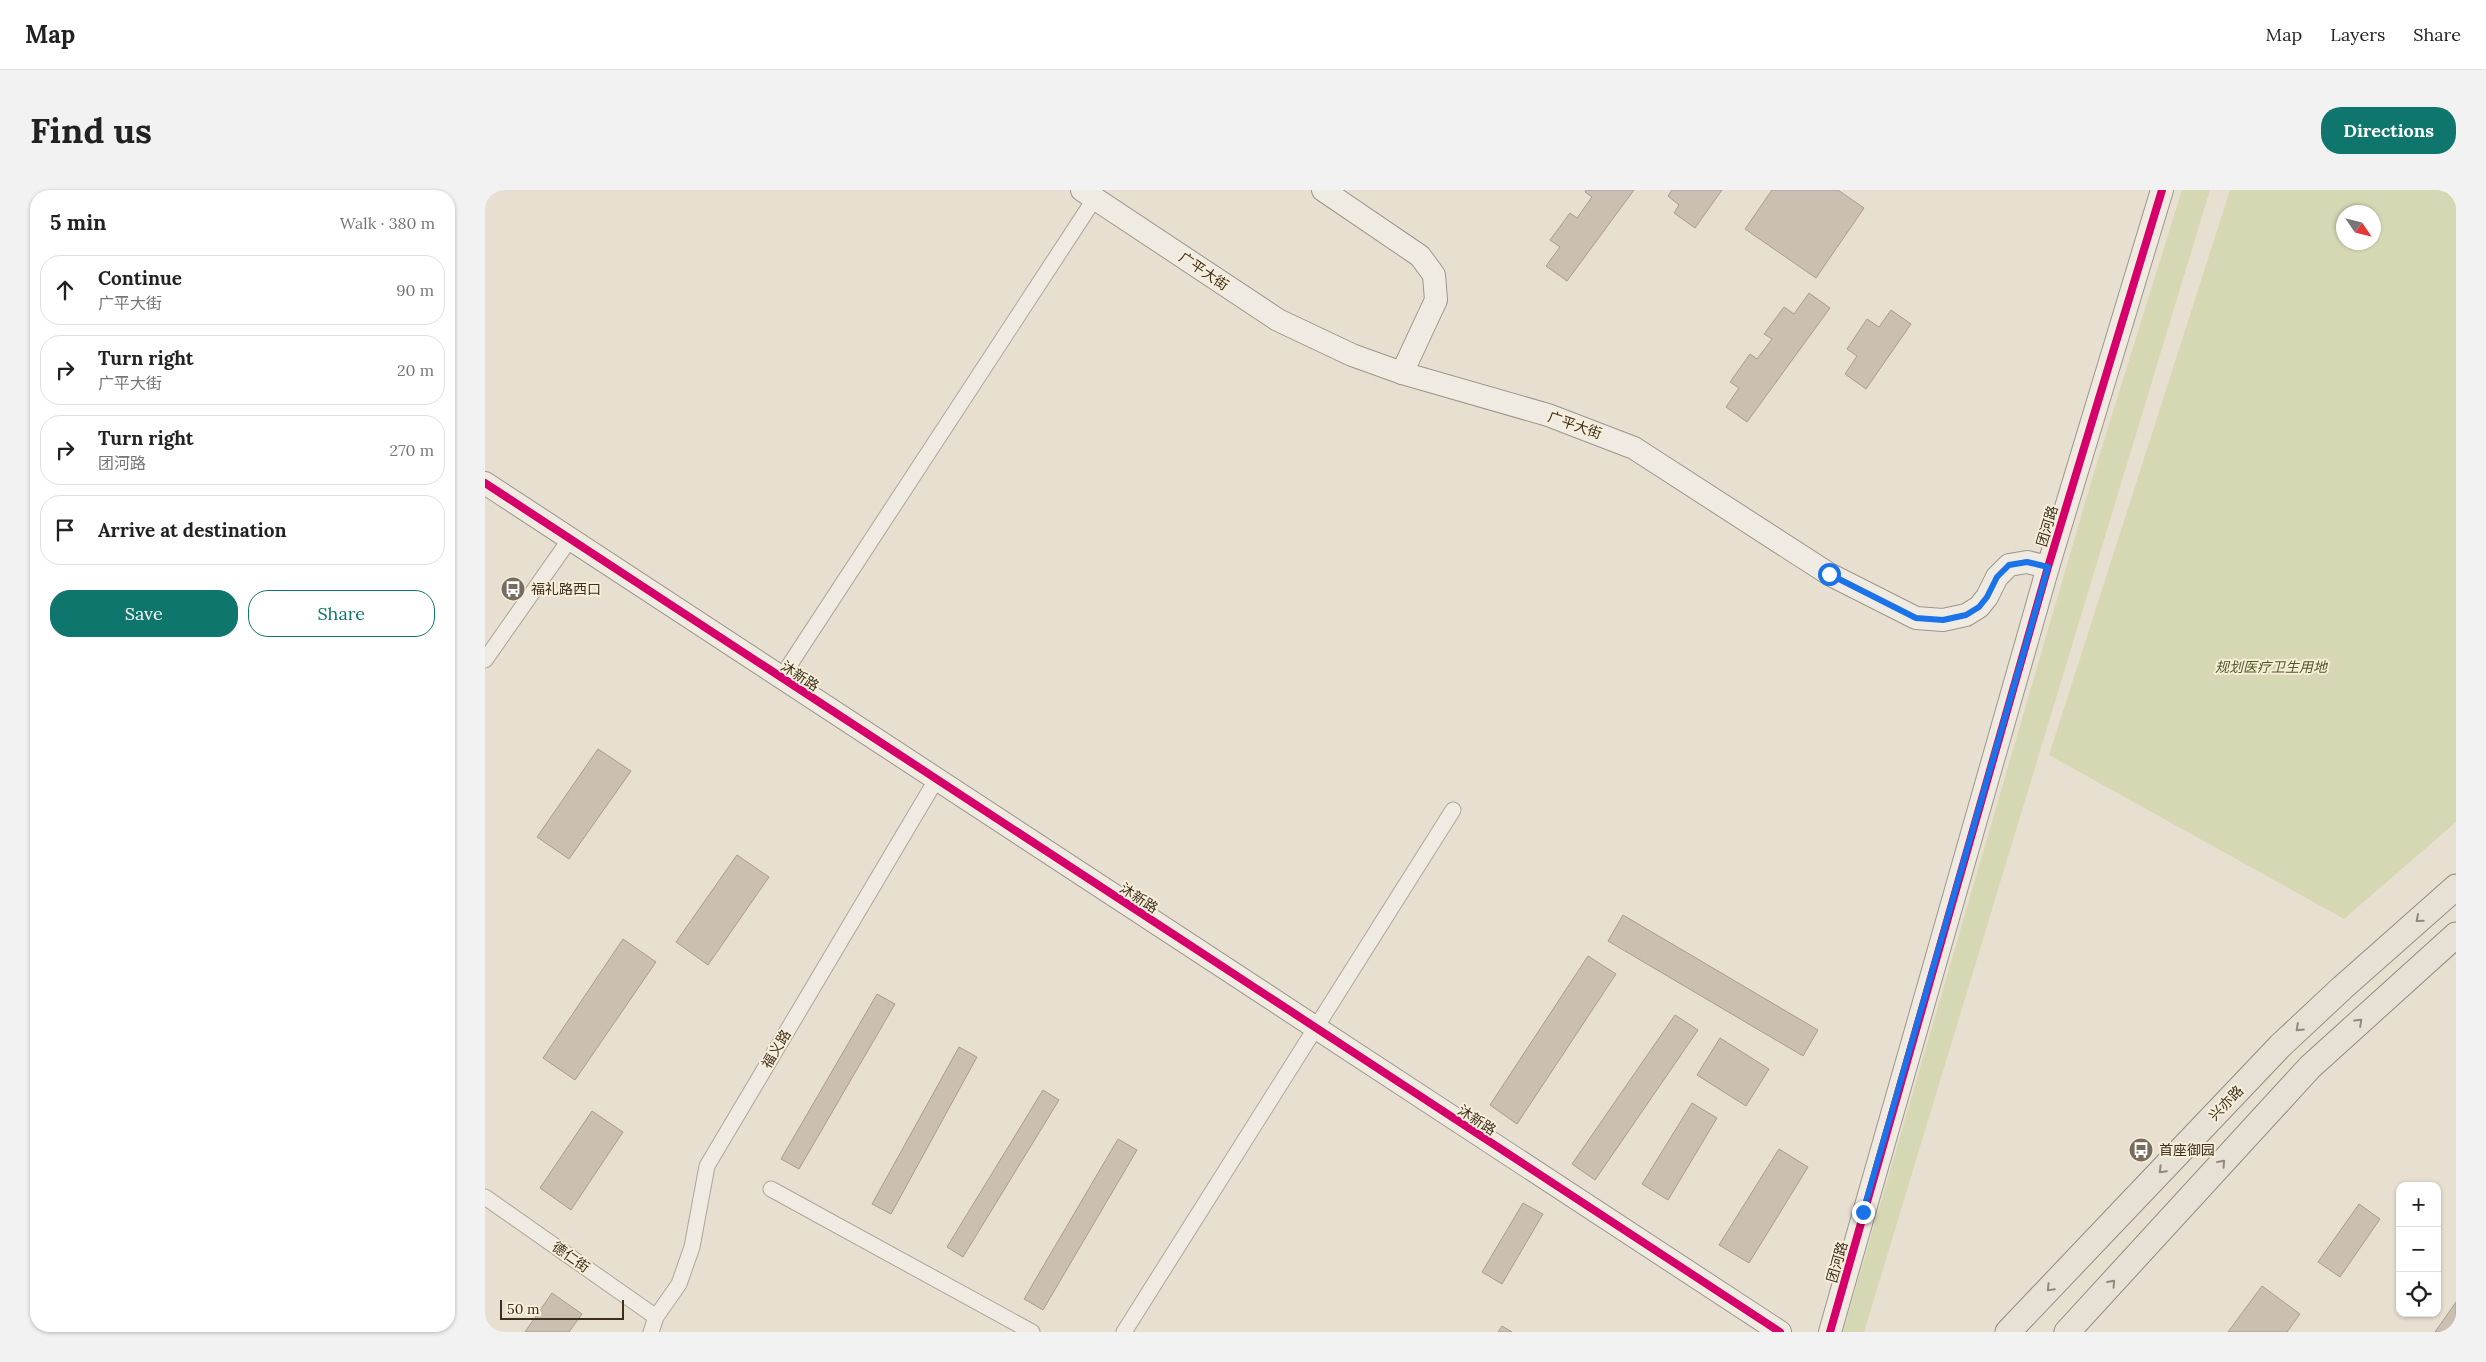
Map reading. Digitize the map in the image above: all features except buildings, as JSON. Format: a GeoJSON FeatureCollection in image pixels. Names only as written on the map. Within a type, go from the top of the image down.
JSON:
{"type":"FeatureCollection","features":[{"type":"Feature","properties":{"kind":"main road","name":"兴亦路"},"geometry":{"type":"LineString","coordinates":[[2008,1332],[2280,1046],[2456,887]]}},
{"type":"Feature","properties":{"kind":"main road"},"geometry":{"type":"LineString","coordinates":[[2067,1332],[2310,1067],[2456,935]]}},
{"type":"Feature","properties":{"kind":"street"},"geometry":{"type":"LineString","coordinates":[[1323,190],[1420,256],[1434,276],[1436,300],[1402,373]]}},
{"type":"Feature","properties":{"kind":"street","name":"团河路"},"geometry":{"type":"LineString","coordinates":[[1830,1332],[2048,567],[2162,190]]}},
{"type":"Feature","properties":{"kind":"street"},"geometry":{"type":"LineString","coordinates":[[781,678],[1089,194]]}},
{"type":"Feature","properties":{"kind":"street","name":"广平大街"},"geometry":{"type":"LineString","coordinates":[[1089,194],[1278,320],[1352,355],[1402,373],[1548,415],[1634,448],[1829,574],[1916,618],[1943,620],[1966,615],[1979,607],[1987,597],[1997,577],[2009,565],[2027,562],[2048,567]]}},
{"type":"Feature","properties":{"kind":"street","name":"沐新路"},"geometry":{"type":"LineString","coordinates":[[485,483],[1315,1029],[1780,1332]]}},
{"type":"Feature","properties":{"kind":"street"},"geometry":{"type":"LineString","coordinates":[[485,660],[570,539]]}},
{"type":"Feature","properties":{"kind":"street","name":"福义路"},"geometry":{"type":"LineString","coordinates":[[651,1332],[656,1317],[679,1284],[693,1247],[707,1166],[936,780]]}},
{"type":"Feature","properties":{"kind":"street"},"geometry":{"type":"LineString","coordinates":[[1124,1332],[1453,810]]}},
{"type":"Feature","properties":{"kind":"street"},"geometry":{"type":"LineString","coordinates":[[771,1189],[1033,1332]]}},
{"type":"Feature","properties":{"kind":"street","name":"德仁街"},"geometry":{"type":"LineString","coordinates":[[485,1197],[656,1317]]}},
{"type":"Feature","properties":{"kind":"green space"},"geometry":{"type":"Polygon","coordinates":[[[2182,190],[2210,190],[1864,1332],[1843,1332],[2092,479],[2182,190]]]}},
{"type":"Feature","properties":{"kind":"green space","name":"规划医疗卫生用地"},"geometry":{"type":"Polygon","coordinates":[[[2230,190],[2456,190],[2456,822],[2344,919],[2049,755],[2230,190]]]}},
{"type":"Feature","properties":{"kind":"cycle path"},"geometry":{"type":"LineString","coordinates":[[1830,1332],[2048,567],[2162,190]]}},
{"type":"Feature","properties":{"kind":"cycle path"},"geometry":{"type":"LineString","coordinates":[[485,483],[1780,1332]]}},
{"type":"Feature","properties":{"kind":"place","name":"福礼路西口"},"geometry":{"type":"Point","coordinates":[513,589]}},
{"type":"Feature","properties":{"kind":"place","name":"首座御园"},"geometry":{"type":"Point","coordinates":[2141,1150]}},
{"type":"Feature","properties":{"kind":"route"},"geometry":{"type":"LineString","coordinates":[[1829,574],[1867,595],[1916,618],[1943,620],[1966,615],[1979,607],[1987,597],[1997,577],[2009,565],[2027,562],[2048,567],[1863,1212]]}}]}
